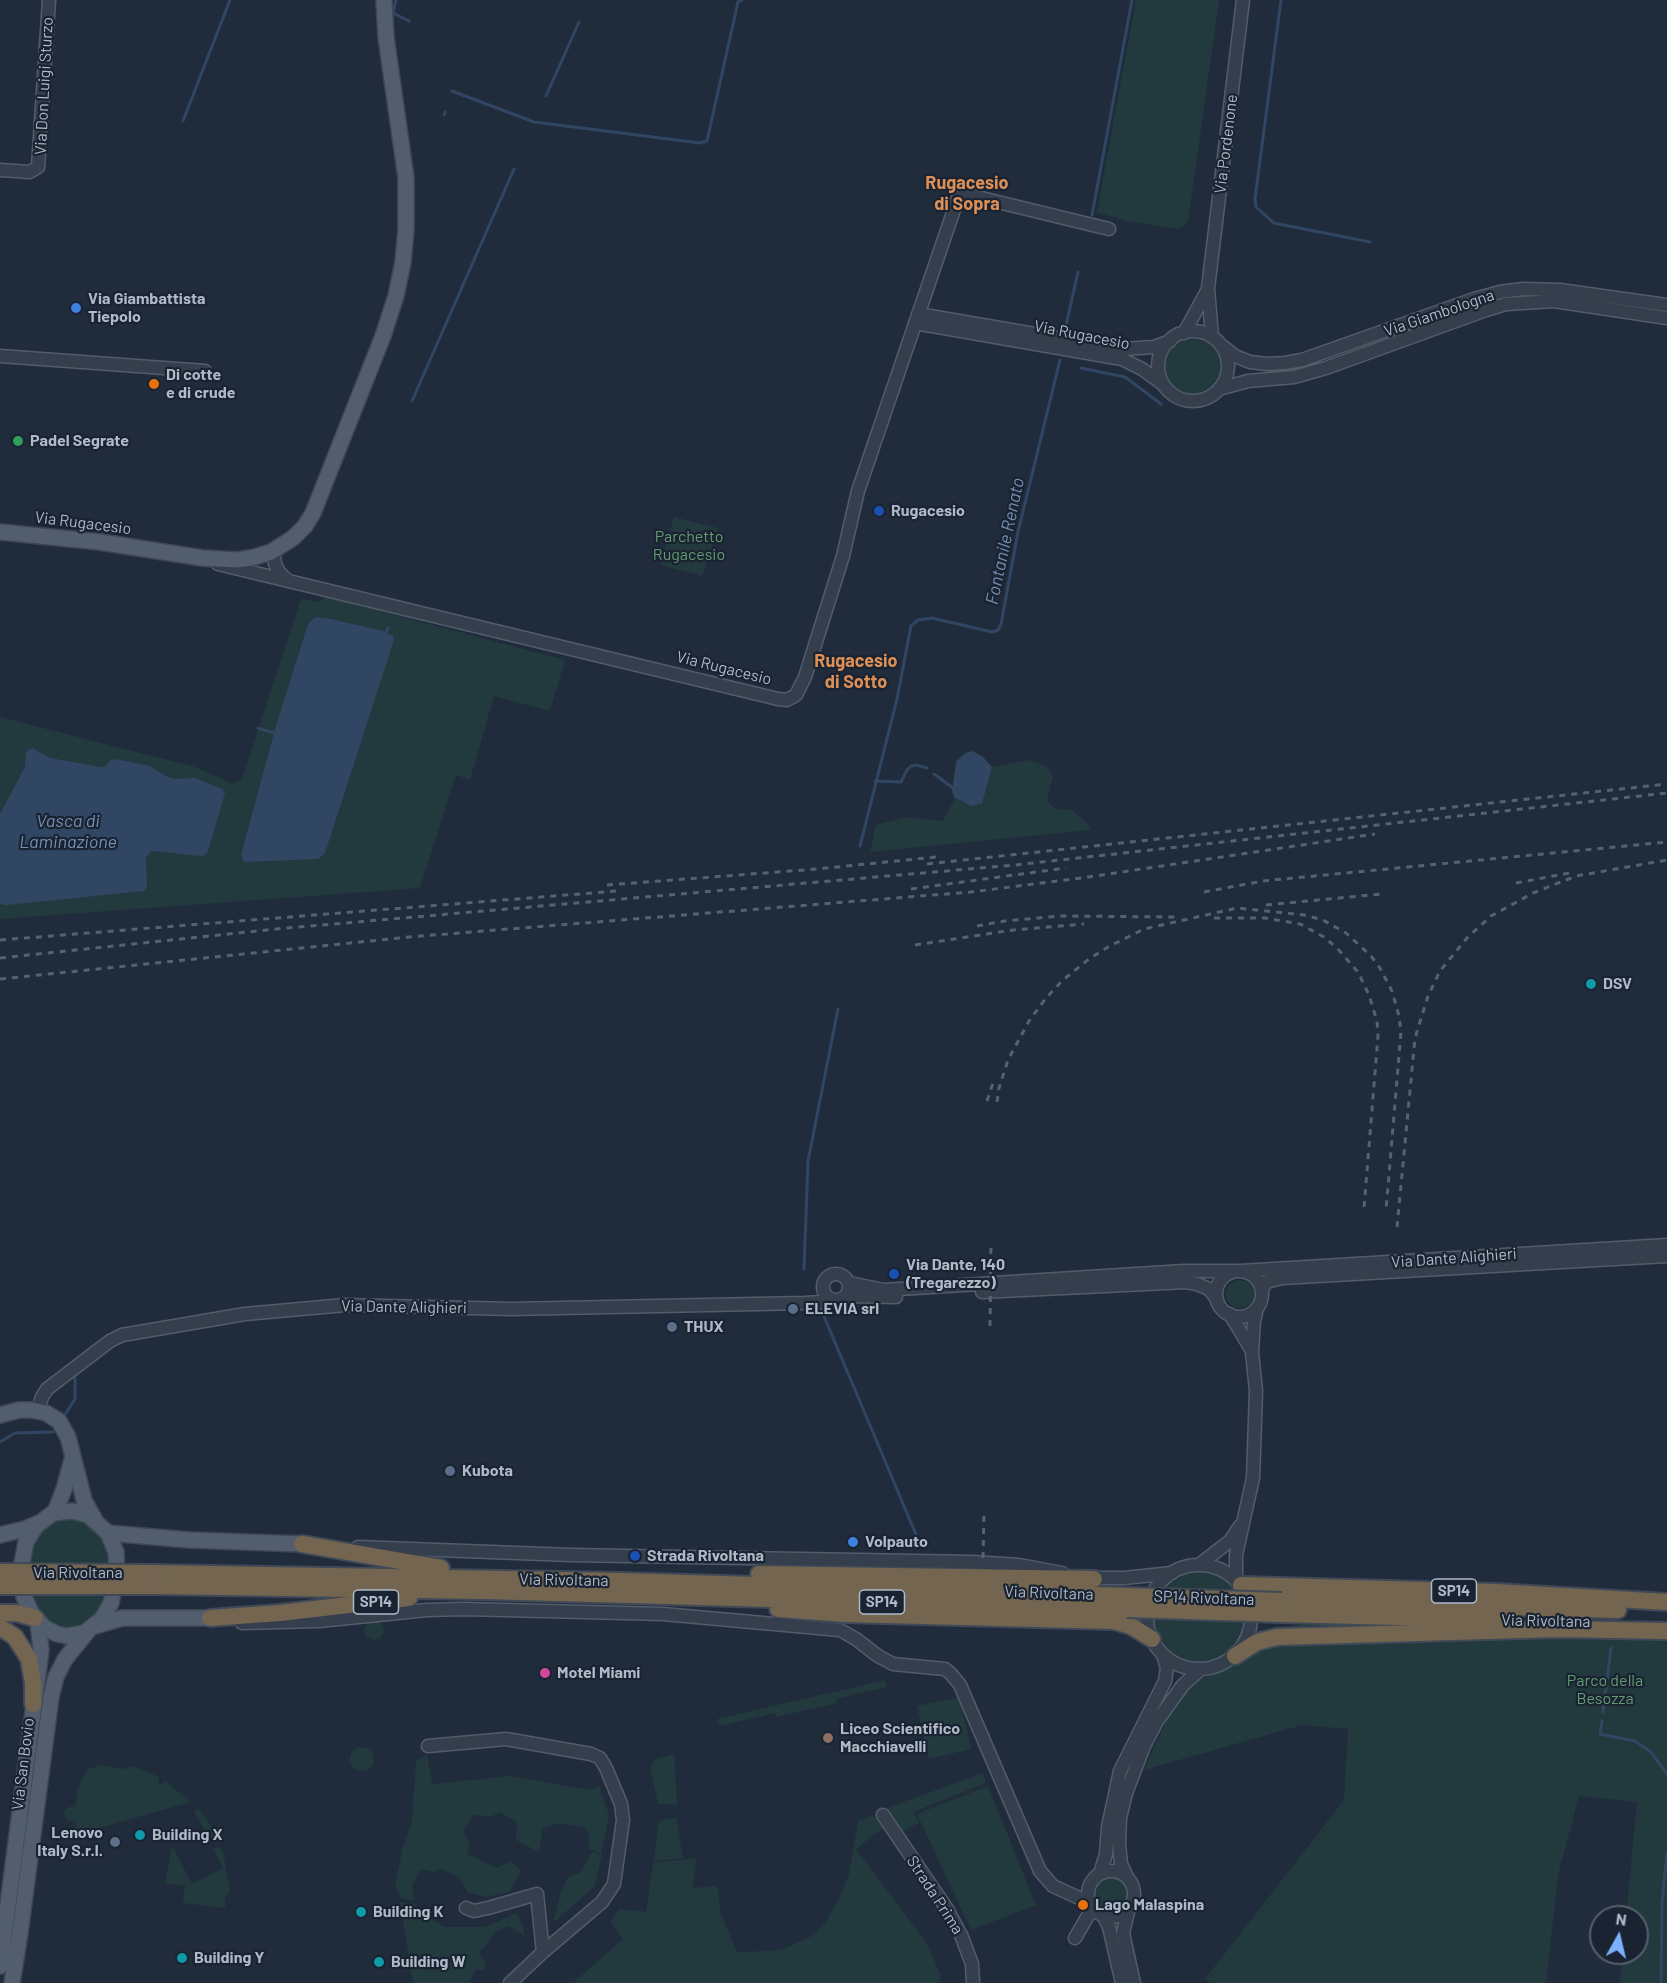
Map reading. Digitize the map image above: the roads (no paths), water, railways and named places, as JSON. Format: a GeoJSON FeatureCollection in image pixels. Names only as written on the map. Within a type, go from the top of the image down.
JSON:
{"type":"FeatureCollection","features":[{"type":"Feature","properties":{"kind":"highway","name":"SP14"},"geometry":{"type":"LineString","coordinates":[[303,1544],[439,1568],[545,1573],[621,1581]]}},
{"type":"Feature","properties":{"kind":"highway","name":"Via Rivoltana"},"geometry":{"type":"LineString","coordinates":[[0,1572],[153,1580],[542,1593],[1127,1602]]}},
{"type":"Feature","properties":{"kind":"highway","name":"SP14"},"geometry":{"type":"LineString","coordinates":[[665,1582],[709,1574],[1094,1579]]}},
{"type":"Feature","properties":{"kind":"highway","name":"Via Rivoltana"},"geometry":{"type":"LineString","coordinates":[[0,1586],[153,1580],[621,1581],[1127,1602]]}},
{"type":"Feature","properties":{"kind":"highway","name":"SP14"},"geometry":{"type":"LineString","coordinates":[[1239,1582],[1496,1592],[1667,1602]]}},
{"type":"Feature","properties":{"kind":"highway","name":"SP14"},"geometry":{"type":"LineString","coordinates":[[210,1618],[416,1598],[480,1598],[542,1593]]}},
{"type":"Feature","properties":{"kind":"highway","name":"SP14"},"geometry":{"type":"LineString","coordinates":[[637,1595],[680,1603],[834,1613],[1114,1622],[1131,1626],[1152,1639]]}},
{"type":"Feature","properties":{"kind":"highway","name":"SP14 Rivoltana"},"geometry":{"type":"LineString","coordinates":[[1127,1602],[1282,1608]]}},
{"type":"Feature","properties":{"kind":"highway","name":"Via Rivoltana"},"geometry":{"type":"LineString","coordinates":[[1282,1608],[1667,1611]]}},
{"type":"Feature","properties":{"kind":"highway","name":"Via Rivoltana"},"geometry":{"type":"LineString","coordinates":[[1282,1608],[1667,1624]]}},
{"type":"Feature","properties":{"kind":"highway"},"geometry":{"type":"LineString","coordinates":[[0,1613],[13,1612],[36,1620]]}},
{"type":"Feature","properties":{"kind":"highway"},"geometry":{"type":"LineString","coordinates":[[0,1627],[15,1637],[29,1659],[33,1683],[33,1704]]}},
{"type":"Feature","properties":{"kind":"highway"},"geometry":{"type":"LineString","coordinates":[[1234,1656],[1257,1642],[1277,1637],[1558,1629],[1667,1631]]}},
{"type":"Feature","properties":{"kind":"main road","name":"Via Rugacesio"},"geometry":{"type":"LineString","coordinates":[[0,532],[92,541],[202,558],[236,560],[275,553],[297,534],[313,513],[383,336],[396,296],[405,246],[407,204],[404,161],[386,37],[384,0]]}},
{"type":"Feature","properties":{"kind":"main road"},"geometry":{"type":"LineString","coordinates":[[0,1415],[19,1410],[46,1413],[59,1421],[66,1432],[84,1500],[95,1520],[108,1533],[116,1552],[117,1580],[109,1607],[92,1629]]}},
{"type":"Feature","properties":{"kind":"main road"},"geometry":{"type":"LineString","coordinates":[[55,1512],[73,1457]]}},
{"type":"Feature","properties":{"kind":"main road"},"geometry":{"type":"LineString","coordinates":[[0,1535],[25,1529],[55,1512],[78,1511],[95,1520]]}},
{"type":"Feature","properties":{"kind":"main road"},"geometry":{"type":"LineString","coordinates":[[39,1523],[26,1542],[21,1569],[26,1602],[36,1620],[49,1630],[62,1635],[76,1635],[122,1618],[210,1618]]}},
{"type":"Feature","properties":{"kind":"main road"},"geometry":{"type":"LineString","coordinates":[[108,1533],[189,1540],[303,1544]]}},
{"type":"Feature","properties":{"kind":"main road","name":"Via San Bovio"},"geometry":{"type":"LineString","coordinates":[[0,1966],[41,1646],[36,1620]]}},
{"type":"Feature","properties":{"kind":"main road","name":"Via San Bovio"},"geometry":{"type":"LineString","coordinates":[[12,1983],[21,1933],[51,1697],[56,1677],[65,1659],[92,1629]]}},
{"type":"Feature","properties":{"kind":"main road"},"geometry":{"type":"LineString","coordinates":[[17,1983],[21,1933]]}},
{"type":"Feature","properties":{"kind":"street","name":"Via Don Luigi Sturzo"},"geometry":{"type":"LineString","coordinates":[[0,170],[30,172],[38,166],[49,0]]}},
{"type":"Feature","properties":{"kind":"street","name":"Via Pordenone"},"geometry":{"type":"LineString","coordinates":[[1216,341],[1209,288],[1243,0]]}},
{"type":"Feature","properties":{"kind":"street","name":"Via Rugacesio"},"geometry":{"type":"LineString","coordinates":[[293,582],[778,699],[793,697],[799,691],[808,666],[843,556],[858,491],[955,203],[962,196],[969,195],[1109,229]]}},
{"type":"Feature","properties":{"kind":"street","name":"Via Pordenone"},"geometry":{"type":"LineString","coordinates":[[1184,333],[1209,288]]}},
{"type":"Feature","properties":{"kind":"street","name":"Via Giambologna"},"geometry":{"type":"LineString","coordinates":[[1216,341],[1235,356],[1250,362],[1285,363],[1302,360],[1474,299],[1524,289],[1560,290],[1666,315]]}},
{"type":"Feature","properties":{"kind":"street","name":"Via Giambologna"},"geometry":{"type":"LineString","coordinates":[[1219,389],[1248,381],[1294,377],[1326,368],[1506,304],[1554,301],[1666,315]]}},
{"type":"Feature","properties":{"kind":"street","name":"Via Rugacesio"},"geometry":{"type":"LineString","coordinates":[[916,318],[1122,349],[1135,350],[1154,347],[1170,340]]}},
{"type":"Feature","properties":{"kind":"street","name":"Via Rugacesio"},"geometry":{"type":"LineString","coordinates":[[916,318],[1122,359],[1142,369],[1164,385]]}},
{"type":"Feature","properties":{"kind":"street"},"geometry":{"type":"LineString","coordinates":[[1200,332],[1216,341],[1226,354],[1228,367],[1226,378],[1219,389],[1208,398],[1191,400],[1176,396],[1164,385],[1159,374],[1158,364],[1162,350],[1170,340],[1184,333],[1200,332]]}},
{"type":"Feature","properties":{"kind":"street"},"geometry":{"type":"LineString","coordinates":[[0,356],[205,371]]}},
{"type":"Feature","properties":{"kind":"street"},"geometry":{"type":"LineString","coordinates":[[162,551],[293,582]]}},
{"type":"Feature","properties":{"kind":"street"},"geometry":{"type":"LineString","coordinates":[[275,553],[276,568],[293,582]]}},
{"type":"Feature","properties":{"kind":"street","name":"Via Dante Alighieri"},"geometry":{"type":"LineString","coordinates":[[849,1283],[884,1290],[977,1288],[1667,1245]]}},
{"type":"Feature","properties":{"kind":"street","name":"Via Dante Alighieri"},"geometry":{"type":"LineString","coordinates":[[1262,1290],[1266,1282],[1282,1278],[1667,1256]]}},
{"type":"Feature","properties":{"kind":"street"},"geometry":{"type":"LineString","coordinates":[[1163,1655],[1181,1666],[1201,1669],[1217,1666],[1234,1656],[1247,1640],[1252,1624],[1250,1604],[1239,1582],[1236,1555],[1252,1485],[1256,1391],[1252,1352],[1254,1321],[1262,1290],[1256,1277],[1238,1271],[1226,1275],[1216,1290],[1217,1299],[1223,1310],[1230,1314],[1246,1316],[1257,1308]]}},
{"type":"Feature","properties":{"kind":"street"},"geometry":{"type":"LineString","coordinates":[[833,1274],[844,1276],[849,1283],[850,1289],[846,1296],[838,1300],[827,1293],[826,1279],[833,1274]]}},
{"type":"Feature","properties":{"kind":"street","name":"Via Dante Alighieri"},"geometry":{"type":"LineString","coordinates":[[1154,1278],[1197,1284],[1209,1289],[1217,1299]]}},
{"type":"Feature","properties":{"kind":"street","name":"Via Dante Alighieri"},"geometry":{"type":"LineString","coordinates":[[846,1296],[884,1298],[977,1288]]}},
{"type":"Feature","properties":{"kind":"street","name":"Via Dante Alighieri"},"geometry":{"type":"LineString","coordinates":[[38,1411],[47,1389],[110,1341],[122,1335],[245,1314],[345,1305],[511,1309],[805,1303],[827,1293]]}},
{"type":"Feature","properties":{"kind":"street"},"geometry":{"type":"LineString","coordinates":[[1230,1314],[1252,1352]]}},
{"type":"Feature","properties":{"kind":"street"},"geometry":{"type":"LineString","coordinates":[[1200,1564],[1233,1538],[1246,1515]]}},
{"type":"Feature","properties":{"kind":"street"},"geometry":{"type":"LineString","coordinates":[[303,1544],[399,1550],[560,1555],[972,1562],[1019,1565],[1094,1579]]}},
{"type":"Feature","properties":{"kind":"street"},"geometry":{"type":"LineString","coordinates":[[1122,1983],[1109,1927],[1088,1892],[1089,1886],[1100,1874],[1106,1854],[1108,1827],[1120,1771],[1165,1681],[1167,1668],[1163,1655],[1152,1639],[1147,1624],[1150,1600],[1157,1586],[1172,1573],[1185,1567],[1200,1564],[1221,1569],[1239,1582]]}},
{"type":"Feature","properties":{"kind":"street","name":"SP14"},"geometry":{"type":"LineString","coordinates":[[1094,1579],[1172,1573]]}},
{"type":"Feature","properties":{"kind":"street"},"geometry":{"type":"LineString","coordinates":[[210,1618],[239,1623],[319,1621],[427,1610],[464,1609],[663,1614],[840,1630],[893,1664],[945,1669],[960,1685],[1040,1871],[1053,1886],[1097,1910],[1114,1916],[1129,1908]]}},
{"type":"Feature","properties":{"kind":"street"},"geometry":{"type":"LineString","coordinates":[[1134,1983],[1123,1933],[1133,1890],[1121,1864],[1120,1818],[1126,1793],[1144,1746],[1157,1721],[1183,1685],[1201,1669]]}},
{"type":"Feature","properties":{"kind":"street"},"geometry":{"type":"LineString","coordinates":[[428,1746],[506,1739],[591,1754],[600,1758],[621,1804],[623,1820],[614,1884],[602,1902],[510,1983]]}},
{"type":"Feature","properties":{"kind":"street","name":"Strada Prima"},"geometry":{"type":"LineString","coordinates":[[883,1815],[947,1909],[958,1929],[969,1951],[974,1982]]}},
{"type":"Feature","properties":{"kind":"street"},"geometry":{"type":"LineString","coordinates":[[1100,1874],[1111,1871],[1126,1877]]}},
{"type":"Feature","properties":{"kind":"street"},"geometry":{"type":"LineString","coordinates":[[466,1908],[474,1911],[537,1894],[543,1952]]}},
{"type":"Feature","properties":{"kind":"water"},"geometry":{"type":"Polygon","coordinates":[[[316,617],[383,631],[394,637],[393,643],[325,853],[318,859],[244,862],[241,855],[276,726],[308,624],[316,617]]]}},
{"type":"Feature","properties":{"kind":"water","name":"Vasca di Laminazione"},"geometry":{"type":"Polygon","coordinates":[[[32,748],[50,758],[101,767],[115,759],[141,764],[168,777],[195,778],[222,789],[225,793],[208,851],[205,855],[199,856],[150,852],[146,858],[147,886],[144,891],[0,904],[0,814],[25,767],[26,752],[32,748]]]}},
{"type":"Feature","properties":{"kind":"water"},"geometry":{"type":"Polygon","coordinates":[[[972,751],[982,756],[992,767],[982,804],[972,806],[955,798],[952,792],[956,762],[965,753],[972,751]]]}},
{"type":"Feature","properties":{"kind":"waterway"},"geometry":{"type":"LineString","coordinates":[[183,121],[230,0]]}},
{"type":"Feature","properties":{"kind":"waterway"},"geometry":{"type":"LineString","coordinates":[[396,0],[393,13],[409,21]]}},
{"type":"Feature","properties":{"kind":"waterway"},"geometry":{"type":"LineString","coordinates":[[452,91],[534,122],[700,143],[707,141],[738,2],[742,0]]}},
{"type":"Feature","properties":{"kind":"waterway","name":"Fontanile Renato"},"geometry":{"type":"LineString","coordinates":[[1092,215],[1132,0]]}},
{"type":"Feature","properties":{"kind":"waterway"},"geometry":{"type":"LineString","coordinates":[[1281,0],[1255,199],[1256,207],[1274,223],[1370,242]]}},
{"type":"Feature","properties":{"kind":"waterway"},"geometry":{"type":"LineString","coordinates":[[546,96],[579,22]]}},
{"type":"Feature","properties":{"kind":"waterway"},"geometry":{"type":"LineString","coordinates":[[412,401],[514,169]]}},
{"type":"Feature","properties":{"kind":"waterway","name":"Fontanile Renato"},"geometry":{"type":"LineString","coordinates":[[1065,330],[1078,272]]}},
{"type":"Feature","properties":{"kind":"waterway","name":"Fontanile Renato"},"geometry":{"type":"LineString","coordinates":[[860,846],[897,699],[911,626],[918,620],[932,618],[992,632],[998,630],[1001,624],[1018,532],[1060,360]]}},
{"type":"Feature","properties":{"kind":"waterway"},"geometry":{"type":"LineString","coordinates":[[1081,368],[1125,377],[1161,404]]}},
{"type":"Feature","properties":{"kind":"waterway"},"geometry":{"type":"LineString","coordinates":[[386,632],[388,628]]}},
{"type":"Feature","properties":{"kind":"waterway"},"geometry":{"type":"LineString","coordinates":[[258,728],[274,733]]}},
{"type":"Feature","properties":{"kind":"waterway"},"geometry":{"type":"LineString","coordinates":[[875,781],[901,782],[911,766],[927,768]]}},
{"type":"Feature","properties":{"kind":"waterway"},"geometry":{"type":"LineString","coordinates":[[934,774],[953,788]]}},
{"type":"Feature","properties":{"kind":"waterway"},"geometry":{"type":"LineString","coordinates":[[804,1269],[808,1161],[838,1009]]}},
{"type":"Feature","properties":{"kind":"waterway"},"geometry":{"type":"LineString","coordinates":[[823,1314],[917,1537]]}},
{"type":"Feature","properties":{"kind":"waterway"},"geometry":{"type":"LineString","coordinates":[[64,1416],[75,1399],[75,1378]]}},
{"type":"Feature","properties":{"kind":"waterway"},"geometry":{"type":"LineString","coordinates":[[0,1442],[15,1433],[53,1432]]}},
{"type":"Feature","properties":{"kind":"waterway"},"geometry":{"type":"LineString","coordinates":[[1603,1712],[1611,1648]]}},
{"type":"Feature","properties":{"kind":"waterway"},"geometry":{"type":"LineString","coordinates":[[1602,1721],[1600,1734],[1635,1741],[1651,1752],[1667,1774]]}},
{"type":"Feature","properties":{"kind":"waterway"},"geometry":{"type":"LineString","coordinates":[[1661,1983],[1662,1903],[1667,1853]]}},
{"type":"Feature","properties":{"kind":"railway"},"geometry":{"type":"LineString","coordinates":[[927,864],[1667,784]]}},
{"type":"Feature","properties":{"kind":"railway"},"geometry":{"type":"LineString","coordinates":[[0,958],[276,929],[1015,865],[1667,793]]}},
{"type":"Feature","properties":{"kind":"railway"},"geometry":{"type":"LineString","coordinates":[[0,979],[409,937],[971,892],[1082,878],[1375,834]]}},
{"type":"Feature","properties":{"kind":"railway"},"geometry":{"type":"LineString","coordinates":[[1204,892],[1263,881],[1667,842]]}},
{"type":"Feature","properties":{"kind":"railway"},"geometry":{"type":"LineString","coordinates":[[607,885],[817,869],[936,857]]}},
{"type":"Feature","properties":{"kind":"railway"},"geometry":{"type":"LineString","coordinates":[[1397,1227],[1415,1038],[1428,996],[1440,971],[1467,938],[1491,916],[1533,893],[1576,876],[1667,860]]}},
{"type":"Feature","properties":{"kind":"railway"},"geometry":{"type":"LineString","coordinates":[[911,889],[1066,868]]}},
{"type":"Feature","properties":{"kind":"railway"},"geometry":{"type":"LineString","coordinates":[[1516,883],[1569,873]]}},
{"type":"Feature","properties":{"kind":"railway"},"geometry":{"type":"LineString","coordinates":[[0,940],[617,891]]}},
{"type":"Feature","properties":{"kind":"railway"},"geometry":{"type":"LineString","coordinates":[[1266,905],[1381,894]]}},
{"type":"Feature","properties":{"kind":"railway"},"geometry":{"type":"LineString","coordinates":[[997,1102],[1008,1060],[1029,1021],[1063,980],[1108,947],[1144,929],[1237,908],[1304,915],[1323,920],[1346,933],[1371,956],[1392,991],[1399,1016],[1401,1032],[1386,1210]]}},
{"type":"Feature","properties":{"kind":"railway"},"geometry":{"type":"LineString","coordinates":[[977,926],[1060,916],[1175,917]]}},
{"type":"Feature","properties":{"kind":"railway"},"geometry":{"type":"LineString","coordinates":[[1214,918],[1265,918],[1300,924],[1324,937],[1358,972],[1369,995],[1377,1021],[1378,1036],[1364,1208]]}},
{"type":"Feature","properties":{"kind":"railway"},"geometry":{"type":"LineString","coordinates":[[915,945],[1013,930],[1084,924]]}},
{"type":"Feature","properties":{"kind":"railway"},"geometry":{"type":"LineString","coordinates":[[987,1101],[994,1080]]}},
{"type":"Feature","properties":{"kind":"railway"},"geometry":{"type":"LineString","coordinates":[[990,1326],[991,1244]]}},
{"type":"Feature","properties":{"kind":"railway"},"geometry":{"type":"LineString","coordinates":[[983,1558],[984,1514]]}},
{"type":"Feature","properties":{"kind":"place","name":"Via Giambattista Tiepolo"},"geometry":{"type":"Point","coordinates":[76,308]}},
{"type":"Feature","properties":{"kind":"place","name":"Di cotte e di crude"},"geometry":{"type":"Point","coordinates":[154,384]}},
{"type":"Feature","properties":{"kind":"place","name":"Padel Segrate"},"geometry":{"type":"Point","coordinates":[18,441]}},
{"type":"Feature","properties":{"kind":"place","name":"Rugacesio"},"geometry":{"type":"Point","coordinates":[879,511]}},
{"type":"Feature","properties":{"kind":"place","name":"DSV"},"geometry":{"type":"Point","coordinates":[1591,984]}},
{"type":"Feature","properties":{"kind":"place","name":"Via Dante, 140 (Tregarezzo)"},"geometry":{"type":"Point","coordinates":[894,1274]}},
{"type":"Feature","properties":{"kind":"place","name":"ELEVIA srl"},"geometry":{"type":"Point","coordinates":[793,1309]}},
{"type":"Feature","properties":{"kind":"place","name":"THUX"},"geometry":{"type":"Point","coordinates":[672,1327]}},
{"type":"Feature","properties":{"kind":"place","name":"Kubota"},"geometry":{"type":"Point","coordinates":[450,1471]}},
{"type":"Feature","properties":{"kind":"place","name":"Volpauto"},"geometry":{"type":"Point","coordinates":[853,1542]}},
{"type":"Feature","properties":{"kind":"place","name":"Strada Rivoltana"},"geometry":{"type":"Point","coordinates":[635,1556]}},
{"type":"Feature","properties":{"kind":"place","name":"Motel Miami"},"geometry":{"type":"Point","coordinates":[545,1673]}},
{"type":"Feature","properties":{"kind":"place","name":"Liceo Scientifico Macchiavelli"},"geometry":{"type":"Point","coordinates":[828,1738]}},
{"type":"Feature","properties":{"kind":"place","name":"Building X"},"geometry":{"type":"Point","coordinates":[140,1835]}},
{"type":"Feature","properties":{"kind":"place","name":"Lenovo Italy S.r.l."},"geometry":{"type":"Point","coordinates":[115,1842]}},
{"type":"Feature","properties":{"kind":"place","name":"Lago Malaspina"},"geometry":{"type":"Point","coordinates":[1083,1905]}},
{"type":"Feature","properties":{"kind":"place","name":"Building K"},"geometry":{"type":"Point","coordinates":[361,1912]}},
{"type":"Feature","properties":{"kind":"place","name":"Building Y"},"geometry":{"type":"Point","coordinates":[182,1958]}},
{"type":"Feature","properties":{"kind":"place","name":"Building W"},"geometry":{"type":"Point","coordinates":[379,1962]}},
{"type":"Feature","properties":{"kind":"district","name":"Rugacesio di Sopra"},"geometry":{"type":"Point","coordinates":[967,193]}},
{"type":"Feature","properties":{"kind":"district","name":"Rugacesio di Sotto"},"geometry":{"type":"Point","coordinates":[856,671]}},
{"type":"Feature","properties":{"kind":"park label","name":"Parchetto Rugacesio"},"geometry":{"type":"Point","coordinates":[689,546]}},
{"type":"Feature","properties":{"kind":"park label","name":"Parco della Besozza"},"geometry":{"type":"Point","coordinates":[1605,1690]}}]}
